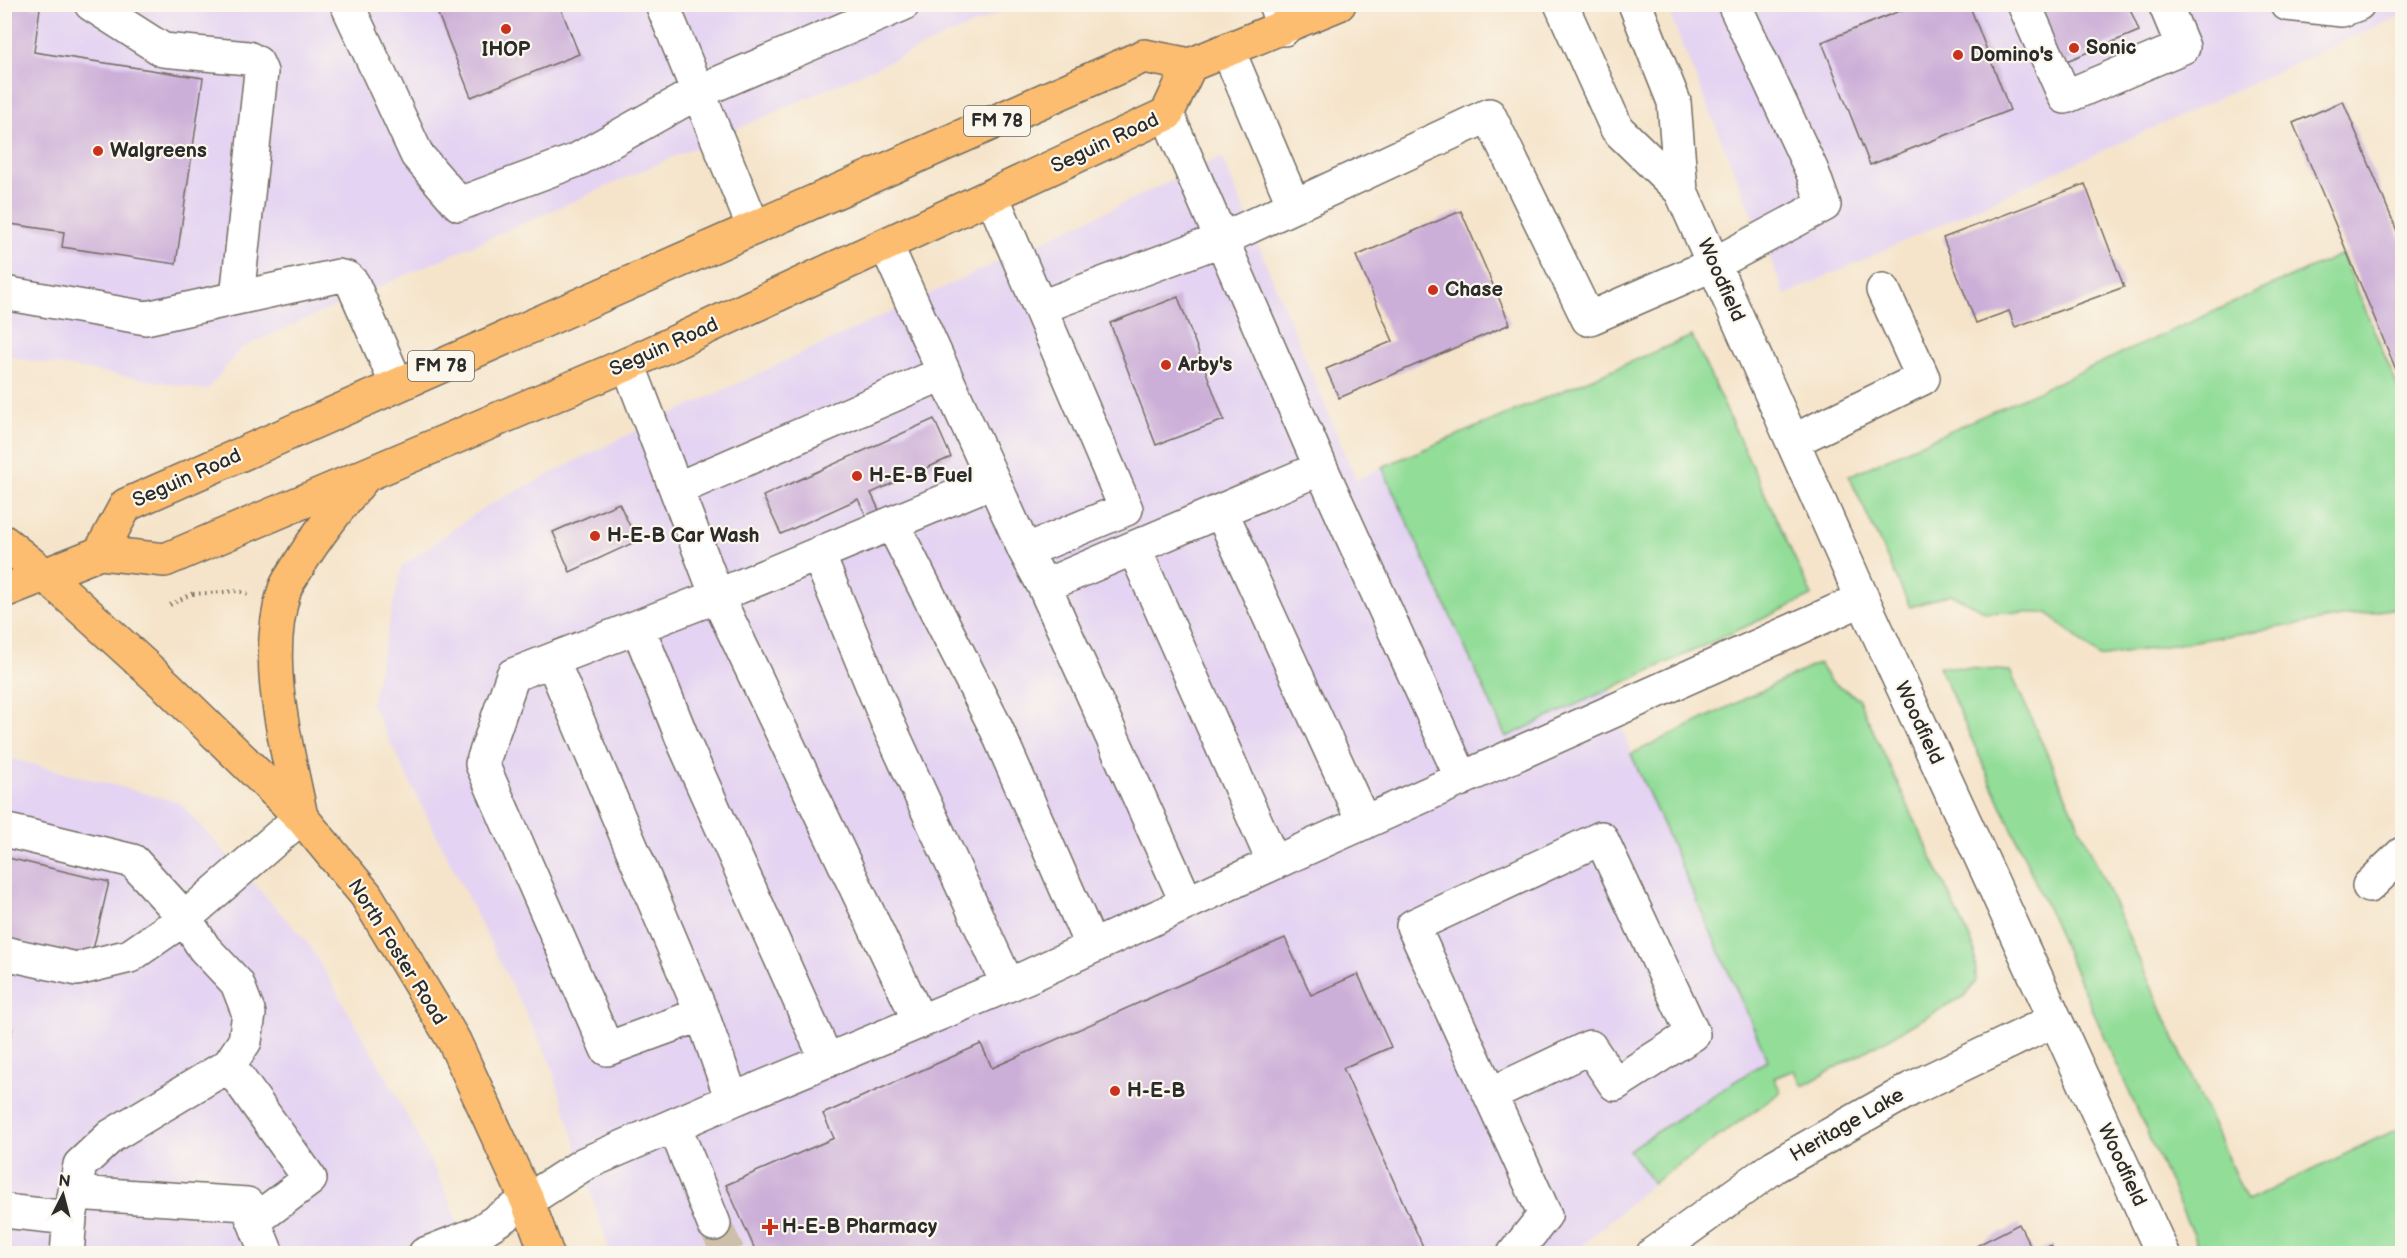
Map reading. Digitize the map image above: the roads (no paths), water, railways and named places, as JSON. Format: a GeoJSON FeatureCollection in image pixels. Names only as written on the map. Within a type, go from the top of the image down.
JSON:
{"type":"FeatureCollection","features":[{"type":"Feature","properties":{"kind":"main road"},"geometry":{"type":"LineString","coordinates":[[1190,65],[1228,50],[1279,17],[1339,4]]}},
{"type":"Feature","properties":{"kind":"main road","name":"Seguin Road"},"geometry":{"type":"LineString","coordinates":[[4,591],[100,553],[165,560],[368,472],[628,364],[1167,114],[1190,65],[1144,56],[126,505],[100,553]]}},
{"type":"Feature","properties":{"kind":"main road"},"geometry":{"type":"LineString","coordinates":[[301,817],[279,701],[274,643],[283,596],[319,532],[368,472]]}},
{"type":"Feature","properties":{"kind":"main road","name":"North Foster Road"},"geometry":{"type":"LineString","coordinates":[[4,542],[45,575],[169,688],[301,817],[366,895],[454,1041],[527,1200],[547,1254]]}},
{"type":"Feature","properties":{"kind":"street"},"geometry":{"type":"LineString","coordinates":[[91,4],[163,50],[248,58],[257,63],[261,72],[237,298]]}},
{"type":"Feature","properties":{"kind":"street"},"geometry":{"type":"LineString","coordinates":[[347,4],[417,155],[459,204],[577,160],[698,92],[903,4]]}},
{"type":"Feature","properties":{"kind":"street","name":"Woodfield"},"geometry":{"type":"LineString","coordinates":[[1561,4],[1617,129],[1681,191]]}},
{"type":"Feature","properties":{"kind":"street","name":"Woodfield"},"geometry":{"type":"LineString","coordinates":[[1635,4],[1674,102],[1681,191],[1863,599],[2163,1254]]}},
{"type":"Feature","properties":{"kind":"street"},"geometry":{"type":"LineString","coordinates":[[1041,307],[1223,238],[1489,115],[1588,319],[1714,264],[1824,205],[1812,171],[1735,6],[1738,4]]}},
{"type":"Feature","properties":{"kind":"street"},"geometry":{"type":"LineString","coordinates":[[2024,4],[2065,97],[2183,47],[2165,4]]}},
{"type":"Feature","properties":{"kind":"street"},"geometry":{"type":"LineString","coordinates":[[2288,5],[2342,10],[2358,4]]}},
{"type":"Feature","properties":{"kind":"street"},"geometry":{"type":"LineString","coordinates":[[666,6],[698,92],[754,228]]}},
{"type":"Feature","properties":{"kind":"street"},"geometry":{"type":"LineString","coordinates":[[1228,50],[1294,206]]}},
{"type":"Feature","properties":{"kind":"street"},"geometry":{"type":"LineString","coordinates":[[1167,114],[1223,238],[1321,468],[1461,779]]}},
{"type":"Feature","properties":{"kind":"street"},"geometry":{"type":"LineString","coordinates":[[992,196],[1126,509],[1025,551]]}},
{"type":"Feature","properties":{"kind":"street"},"geometry":{"type":"LineString","coordinates":[[886,245],[1025,551],[1044,586],[1187,903]]}},
{"type":"Feature","properties":{"kind":"street"},"geometry":{"type":"LineString","coordinates":[[4,293],[146,318],[338,276],[347,278],[353,284],[397,385]]}},
{"type":"Feature","properties":{"kind":"street"},"geometry":{"type":"LineString","coordinates":[[1792,441],[1923,378],[1883,291]]}},
{"type":"Feature","properties":{"kind":"street"},"geometry":{"type":"LineString","coordinates":[[628,364],[717,596],[920,1022]]}},
{"type":"Feature","properties":{"kind":"street"},"geometry":{"type":"LineString","coordinates":[[677,489],[944,373]]}},
{"type":"Feature","properties":{"kind":"street"},"geometry":{"type":"LineString","coordinates":[[1044,586],[1321,468]]}},
{"type":"Feature","properties":{"kind":"street"},"geometry":{"type":"LineString","coordinates":[[702,1014],[607,1049],[482,764],[513,675],[717,596],[993,481]]}},
{"type":"Feature","properties":{"kind":"street"},"geometry":{"type":"LineString","coordinates":[[1221,511],[1364,823]]}},
{"type":"Feature","properties":{"kind":"street"},"geometry":{"type":"LineString","coordinates":[[892,524],[996,728],[1092,947]]}},
{"type":"Feature","properties":{"kind":"street"},"geometry":{"type":"LineString","coordinates":[[1134,548],[1274,863]]}},
{"type":"Feature","properties":{"kind":"street"},"geometry":{"type":"LineString","coordinates":[[818,554],[889,726],[1008,985]]}},
{"type":"Feature","properties":{"kind":"street"},"geometry":{"type":"LineString","coordinates":[[425,1254],[476,1234],[584,1164],[1008,985],[1863,599]]}},
{"type":"Feature","properties":{"kind":"street"},"geometry":{"type":"LineString","coordinates":[[638,627],[686,745],[827,1061]]}},
{"type":"Feature","properties":{"kind":"street"},"geometry":{"type":"LineString","coordinates":[[552,660],[702,1014],[732,1100]]}},
{"type":"Feature","properties":{"kind":"street"},"geometry":{"type":"LineString","coordinates":[[4,953],[77,969],[129,956],[185,918],[301,817]]}},
{"type":"Feature","properties":{"kind":"street"},"geometry":{"type":"LineString","coordinates":[[4,831],[133,861],[185,918],[204,948],[237,983],[249,1014],[245,1041],[229,1065],[111,1136],[80,1165],[67,1254]]}},
{"type":"Feature","properties":{"kind":"street"},"geometry":{"type":"LineString","coordinates":[[1491,1094],[1590,1047],[1615,1084],[1693,1034],[1601,838],[1413,926],[1545,1215],[1514,1254]]}},
{"type":"Feature","properties":{"kind":"street"},"geometry":{"type":"LineString","coordinates":[[2369,886],[2403,854]]}},
{"type":"Feature","properties":{"kind":"street","name":"Heritage Lake"},"geometry":{"type":"LineString","coordinates":[[1653,1254],[1775,1166],[1911,1089],[2055,1020]]}},
{"type":"Feature","properties":{"kind":"street"},"geometry":{"type":"LineString","coordinates":[[229,1065],[310,1179],[254,1221]]}},
{"type":"Feature","properties":{"kind":"street"},"geometry":{"type":"LineString","coordinates":[[674,1125],[714,1224]]}},
{"type":"Feature","properties":{"kind":"street"},"geometry":{"type":"LineString","coordinates":[[4,1211],[73,1206],[247,1204],[267,1254]]}},
{"type":"Feature","properties":{"kind":"tunnel"},"geometry":{"type":"LineString","coordinates":[[714,1224],[729,1254]]}},
{"type":"Feature","properties":{"kind":"place","name":"IHOP"},"geometry":{"type":"Point","coordinates":[506,29]}},
{"type":"Feature","properties":{"kind":"place","name":"Sonic"},"geometry":{"type":"Point","coordinates":[2074,48]}},
{"type":"Feature","properties":{"kind":"place","name":"Domino's"},"geometry":{"type":"Point","coordinates":[1958,55]}},
{"type":"Feature","properties":{"kind":"place","name":"Walgreens"},"geometry":{"type":"Point","coordinates":[98,151]}},
{"type":"Feature","properties":{"kind":"place","name":"Chase"},"geometry":{"type":"Point","coordinates":[1433,290]}},
{"type":"Feature","properties":{"kind":"place","name":"Arby's"},"geometry":{"type":"Point","coordinates":[1166,365]}},
{"type":"Feature","properties":{"kind":"place","name":"H-E-B Fuel"},"geometry":{"type":"Point","coordinates":[857,476]}},
{"type":"Feature","properties":{"kind":"place","name":"H-E-B Car Wash"},"geometry":{"type":"Point","coordinates":[595,536]}},
{"type":"Feature","properties":{"kind":"place","name":"H-E-B"},"geometry":{"type":"Point","coordinates":[1115,1091]}},
{"type":"Feature","properties":{"kind":"place","name":"H-E-B Pharmacy"},"geometry":{"type":"Point","coordinates":[770,1227]}}]}
